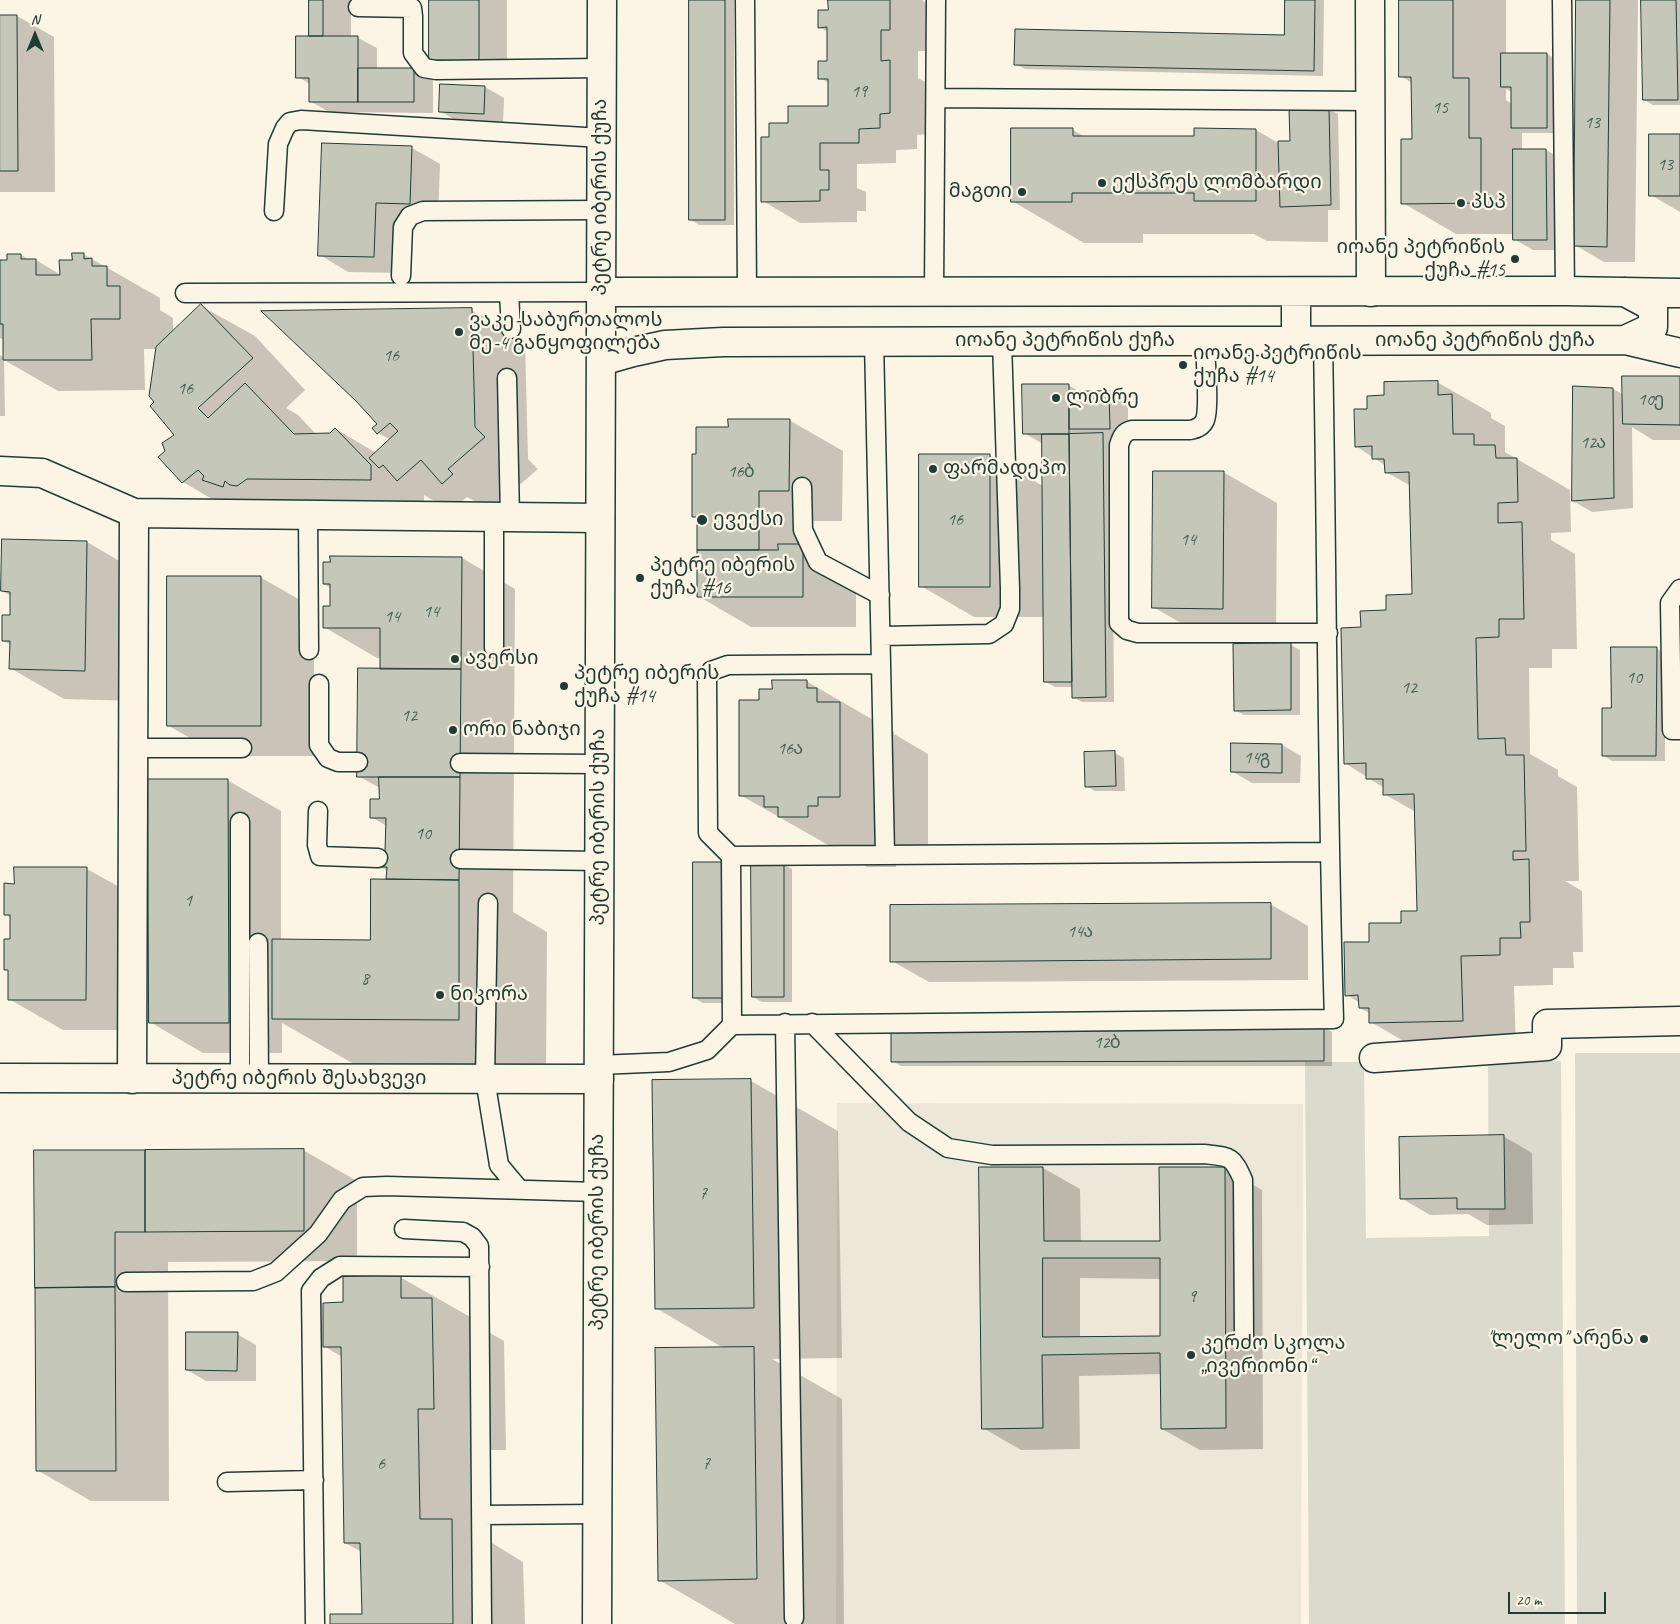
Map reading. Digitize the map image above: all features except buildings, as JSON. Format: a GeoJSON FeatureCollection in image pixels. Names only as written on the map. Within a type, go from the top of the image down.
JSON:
{"type":"FeatureCollection","features":[{"type":"Feature","properties":{"kind":"street","name":"პეტრე იბერის ქუჩა"},"geometry":{"type":"LineString","coordinates":[[597,1624],[602,0]]}},
{"type":"Feature","properties":{"kind":"street"},"geometry":{"type":"LineString","coordinates":[[1370,0],[1372,101],[1371,292]]}},
{"type":"Feature","properties":{"kind":"street"},"geometry":{"type":"LineString","coordinates":[[601,292],[1565,291],[1680,293]]}},
{"type":"Feature","properties":{"kind":"street"},"geometry":{"type":"LineString","coordinates":[[1296,292],[1310,341]]}},
{"type":"Feature","properties":{"kind":"street"},"geometry":{"type":"LineString","coordinates":[[1625,292],[1652,307],[1653,327],[1625,340]]}},
{"type":"Feature","properties":{"kind":"street"},"geometry":{"type":"LineString","coordinates":[[1680,301],[1671,308],[1671,340],[1680,349]]}},
{"type":"Feature","properties":{"kind":"street","name":"იოანე პეტრიწის ქუჩა"},"geometry":{"type":"LineString","coordinates":[[601,361],[665,345],[723,342],[874,340],[1002,342],[1625,340],[1680,353]]}},
{"type":"Feature","properties":{"kind":"street"},"geometry":{"type":"LineString","coordinates":[[0,471],[42,473],[134,513],[600,518]]}},
{"type":"Feature","properties":{"kind":"street"},"geometry":{"type":"LineString","coordinates":[[132,1079],[134,513]]}},
{"type":"Feature","properties":{"kind":"street"},"geometry":{"type":"LineString","coordinates":[[1374,1058],[1547,1046],[1547,1024],[1680,1021]]}},
{"type":"Feature","properties":{"kind":"street","name":"პეტრე იბერის შესახვევი"},"geometry":{"type":"LineString","coordinates":[[0,1078],[485,1079],[599,1072]]}},
{"type":"Feature","properties":{"kind":"lane"},"geometry":{"type":"LineString","coordinates":[[745,0],[747,292]]}},
{"type":"Feature","properties":{"kind":"lane"},"geometry":{"type":"LineString","coordinates":[[934,292],[936,0]]}},
{"type":"Feature","properties":{"kind":"lane"},"geometry":{"type":"LineString","coordinates":[[1562,0],[1565,291]]}},
{"type":"Feature","properties":{"kind":"lane"},"geometry":{"type":"LineString","coordinates":[[358,7],[412,8],[413,53],[424,68],[436,70],[602,68]]}},
{"type":"Feature","properties":{"kind":"lane"},"geometry":{"type":"LineString","coordinates":[[936,98],[1372,101]]}},
{"type":"Feature","properties":{"kind":"lane"},"geometry":{"type":"LineString","coordinates":[[274,211],[278,144],[285,128],[290,122],[301,120],[602,138]]}},
{"type":"Feature","properties":{"kind":"lane"},"geometry":{"type":"LineString","coordinates":[[401,276],[403,227],[410,216],[423,211],[601,210]]}},
{"type":"Feature","properties":{"kind":"lane"},"geometry":{"type":"LineString","coordinates":[[185,293],[601,292]]}},
{"type":"Feature","properties":{"kind":"lane"},"geometry":{"type":"LineString","coordinates":[[509,293],[511,329]]}},
{"type":"Feature","properties":{"kind":"lane"},"geometry":{"type":"LineString","coordinates":[[874,340],[885,855]]}},
{"type":"Feature","properties":{"kind":"lane"},"geometry":{"type":"LineString","coordinates":[[1205,341],[1205,421],[1198,428],[1190,430],[1132,430],[1125,432],[1119,444],[1119,623],[1127,630],[1138,633],[1328,633]]}},
{"type":"Feature","properties":{"kind":"lane"},"geometry":{"type":"LineString","coordinates":[[732,1024],[1334,1019],[1329,852],[1328,633],[1310,341]]}},
{"type":"Feature","properties":{"kind":"lane"},"geometry":{"type":"LineString","coordinates":[[880,636],[989,634],[1004,624],[1010,609],[1010,589],[1002,342]]}},
{"type":"Feature","properties":{"kind":"lane"},"geometry":{"type":"LineString","coordinates":[[494,648],[502,517],[507,378]]}},
{"type":"Feature","properties":{"kind":"lane"},"geometry":{"type":"LineString","coordinates":[[802,487],[804,530],[818,562],[880,595]]}},
{"type":"Feature","properties":{"kind":"lane"},"geometry":{"type":"LineString","coordinates":[[308,515],[309,650]]}},
{"type":"Feature","properties":{"kind":"lane"},"geometry":{"type":"LineString","coordinates":[[1680,589],[1670,603],[1672,730],[1680,730]]}},
{"type":"Feature","properties":{"kind":"lane"},"geometry":{"type":"LineString","coordinates":[[599,1072],[669,1062],[707,1050],[732,1024],[731,856],[708,833],[706,688],[707,677],[711,670],[728,665],[880,664]]}},
{"type":"Feature","properties":{"kind":"lane"},"geometry":{"type":"LineString","coordinates":[[319,684],[319,745],[328,758],[338,762],[358,762]]}},
{"type":"Feature","properties":{"kind":"lane"},"geometry":{"type":"LineString","coordinates":[[132,748],[242,748]]}},
{"type":"Feature","properties":{"kind":"lane"},"geometry":{"type":"LineString","coordinates":[[460,763],[599,764]]}},
{"type":"Feature","properties":{"kind":"lane"},"geometry":{"type":"LineString","coordinates":[[318,812],[320,856],[378,858]]}},
{"type":"Feature","properties":{"kind":"lane"},"geometry":{"type":"LineString","coordinates":[[240,822],[250,1078]]}},
{"type":"Feature","properties":{"kind":"lane"},"geometry":{"type":"LineString","coordinates":[[731,856],[1329,852]]}},
{"type":"Feature","properties":{"kind":"lane"},"geometry":{"type":"LineString","coordinates":[[460,859],[599,861]]}},
{"type":"Feature","properties":{"kind":"lane"},"geometry":{"type":"LineString","coordinates":[[488,902],[485,1079],[499,1166],[519,1189]]}},
{"type":"Feature","properties":{"kind":"lane"},"geometry":{"type":"LineString","coordinates":[[250,1078],[258,943]]}},
{"type":"Feature","properties":{"kind":"lane"},"geometry":{"type":"LineString","coordinates":[[785,1023],[794,1618]]}},
{"type":"Feature","properties":{"kind":"lane"},"geometry":{"type":"LineString","coordinates":[[812,1023],[909,1122],[948,1148],[992,1155],[1204,1154],[1225,1156],[1236,1162],[1243,1180],[1244,1336]]}},
{"type":"Feature","properties":{"kind":"lane"},"geometry":{"type":"LineString","coordinates":[[126,1282],[253,1281],[276,1272],[318,1234],[342,1200],[363,1187],[387,1186],[598,1192]]}},
{"type":"Feature","properties":{"kind":"lane"},"geometry":{"type":"LineString","coordinates":[[404,1229],[463,1232],[472,1237],[478,1246],[480,1267],[482,1624]]}},
{"type":"Feature","properties":{"kind":"lane"},"geometry":{"type":"LineString","coordinates":[[315,1624],[311,1291],[321,1278],[340,1266],[480,1267]]}},
{"type":"Feature","properties":{"kind":"lane"},"geometry":{"type":"LineString","coordinates":[[227,1482],[314,1480]]}},
{"type":"Feature","properties":{"kind":"lane"},"geometry":{"type":"LineString","coordinates":[[482,1515],[597,1514]]}},
{"type":"Feature","properties":{"kind":"shaded area","name":"\"ლელო\" არენა"},"geometry":{"type":"Polygon","coordinates":[[[1575,1053],[1680,1053],[1680,1624],[1577,1624],[1575,1053]]]}},
{"type":"Feature","properties":{"kind":"shaded area"},"geometry":{"type":"Polygon","coordinates":[[[1561,1061],[1565,1624],[1309,1624],[1305,1062],[1364,1062],[1366,1238],[1489,1236],[1488,1062],[1561,1061]]]}},
{"type":"Feature","properties":{"kind":"shaded area"},"geometry":{"type":"Polygon","coordinates":[[[837,1103],[1303,1104],[1301,1624],[836,1624],[837,1103]]]}},
{"type":"Feature","properties":{"kind":"place","name":"ექსპრეს ლომბარდი"},"geometry":{"type":"Point","coordinates":[1102,183]}},
{"type":"Feature","properties":{"kind":"place","name":"მაგთი"},"geometry":{"type":"Point","coordinates":[1022,192]}},
{"type":"Feature","properties":{"kind":"place","name":"პსპ"},"geometry":{"type":"Point","coordinates":[1461,203]}},
{"type":"Feature","properties":{"kind":"place","name":"იოანე პეტრიწის ქუჩა #15"},"geometry":{"type":"Point","coordinates":[1515,259]}},
{"type":"Feature","properties":{"kind":"place","name":"ვაკე-საბურთალოს მე-4 განყოფილება"},"geometry":{"type":"Point","coordinates":[459,332]}},
{"type":"Feature","properties":{"kind":"place","name":"იოანე პეტრიწის ქუჩა #14"},"geometry":{"type":"Point","coordinates":[1183,365]}},
{"type":"Feature","properties":{"kind":"place","name":"ლიბრე"},"geometry":{"type":"Point","coordinates":[1056,398]}},
{"type":"Feature","properties":{"kind":"place","name":"ფარმადეპო"},"geometry":{"type":"Point","coordinates":[933,469]}},
{"type":"Feature","properties":{"kind":"place","name":"ევექსი"},"geometry":{"type":"Point","coordinates":[702,520]}},
{"type":"Feature","properties":{"kind":"place","name":"პეტრე იბერის ქუჩა #16"},"geometry":{"type":"Point","coordinates":[640,578]}},
{"type":"Feature","properties":{"kind":"place","name":"ავერსი"},"geometry":{"type":"Point","coordinates":[455,659]}},
{"type":"Feature","properties":{"kind":"place","name":"პეტრე იბერის ქუჩა #14"},"geometry":{"type":"Point","coordinates":[564,686]}},
{"type":"Feature","properties":{"kind":"place","name":"ორი ნაბიჯი"},"geometry":{"type":"Point","coordinates":[453,730]}},
{"type":"Feature","properties":{"kind":"place","name":"ნიკორა"},"geometry":{"type":"Point","coordinates":[440,995]}},
{"type":"Feature","properties":{"kind":"place","name":"\"ლელო\" არენა"},"geometry":{"type":"Point","coordinates":[1644,1339]}},
{"type":"Feature","properties":{"kind":"place","name":"კერძო სკოლა „ივერიონი“"},"geometry":{"type":"Point","coordinates":[1191,1355]}}]}
